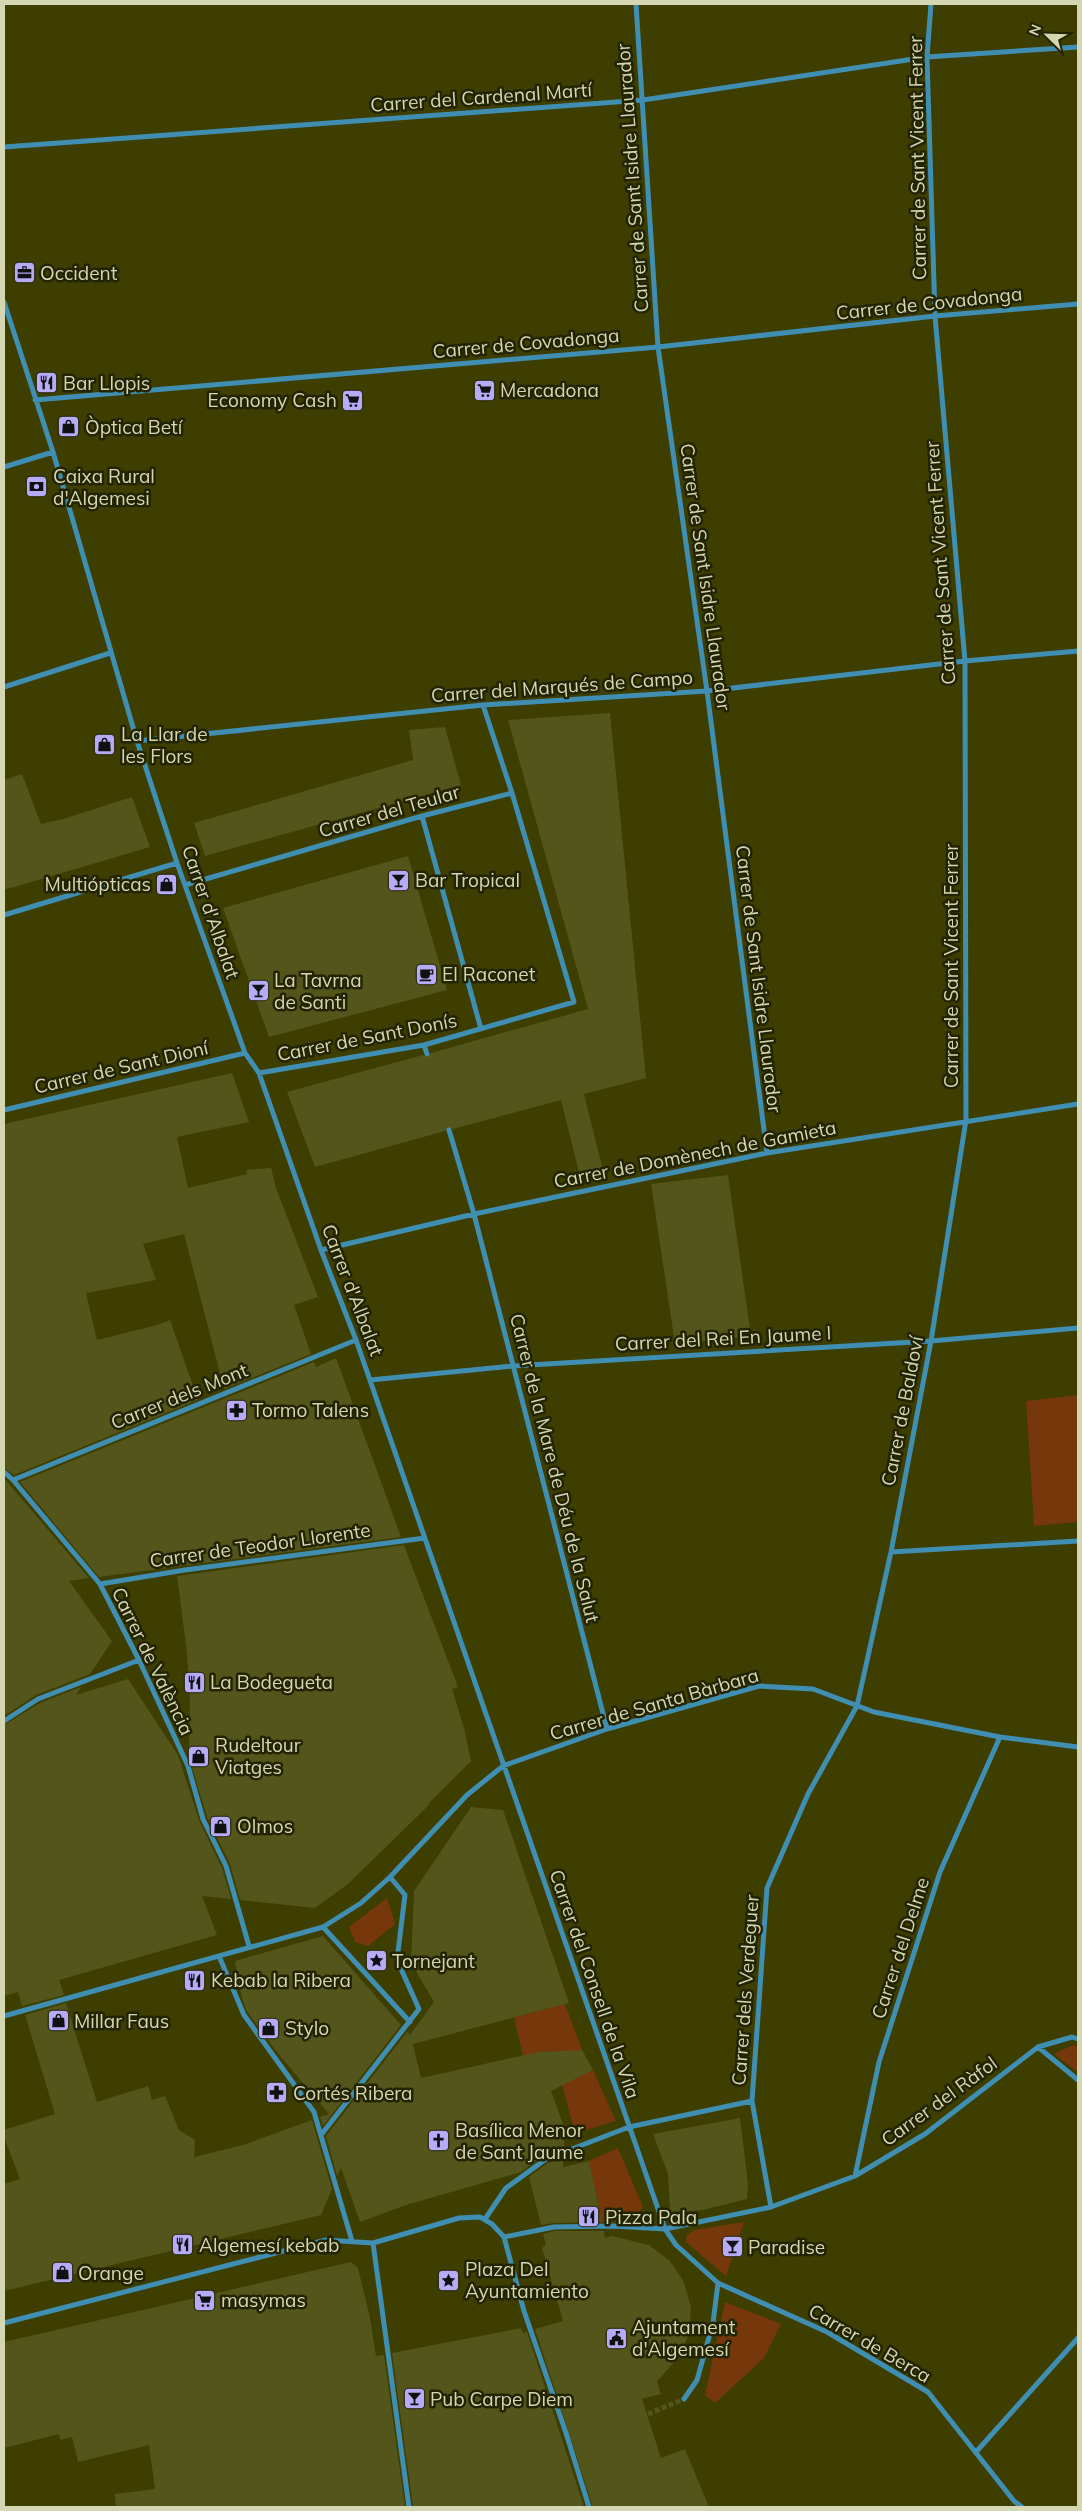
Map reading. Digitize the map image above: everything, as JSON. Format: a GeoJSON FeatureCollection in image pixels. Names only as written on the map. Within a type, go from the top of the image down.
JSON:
{"type":"FeatureCollection","features":[{"type":"Feature","properties":{"kind":"street","name":"Carrer de Sant Isidre Llaurador"},"geometry":{"type":"LineString","coordinates":[[636,4],[658,347],[708,691],[766,1153]]}},
{"type":"Feature","properties":{"kind":"street","name":"Carrer de Sant Vicent Ferrer"},"geometry":{"type":"LineString","coordinates":[[931,4],[927,57],[935,316],[965,661],[966,1120]]}},
{"type":"Feature","properties":{"kind":"street","name":"Carrer del Cardenal Martí"},"geometry":{"type":"LineString","coordinates":[[4,147],[642,100],[927,57],[1078,47]]}},
{"type":"Feature","properties":{"kind":"street","name":"Carrer d'Albalat"},"geometry":{"type":"LineString","coordinates":[[4,302],[53,452],[110,653],[177,863],[245,1053],[259,1073],[321,1250],[356,1340],[499,1747]]}},
{"type":"Feature","properties":{"kind":"street","name":"Carrer de Covadonga"},"geometry":{"type":"LineString","coordinates":[[35,400],[658,347],[935,316],[1078,304]]}},
{"type":"Feature","properties":{"kind":"street"},"geometry":{"type":"LineString","coordinates":[[4,467],[53,452]]}},
{"type":"Feature","properties":{"kind":"street","name":"Carrer del Marqués de Campo"},"geometry":{"type":"LineString","coordinates":[[137,741],[483,705],[708,691],[965,661],[1078,651]]}},
{"type":"Feature","properties":{"kind":"street"},"geometry":{"type":"LineString","coordinates":[[4,687],[110,653]]}},
{"type":"Feature","properties":{"kind":"street"},"geometry":{"type":"LineString","coordinates":[[483,705],[512,793]]}},
{"type":"Feature","properties":{"kind":"street","name":"Carrer del Teular"},"geometry":{"type":"LineString","coordinates":[[185,885],[422,816],[512,793]]}},
{"type":"Feature","properties":{"kind":"street","name":"Carrer de Sant Donís"},"geometry":{"type":"LineString","coordinates":[[259,1073],[424,1045],[574,1002],[512,793]]}},
{"type":"Feature","properties":{"kind":"street"},"geometry":{"type":"LineString","coordinates":[[422,816],[481,1029]]}},
{"type":"Feature","properties":{"kind":"street"},"geometry":{"type":"LineString","coordinates":[[4,915],[177,863]]}},
{"type":"Feature","properties":{"kind":"street"},"geometry":{"type":"LineString","coordinates":[[424,1045],[427,1054]]}},
{"type":"Feature","properties":{"kind":"street","name":"Carrer de Sant Dioní"},"geometry":{"type":"LineString","coordinates":[[4,1110],[245,1053]]}},
{"type":"Feature","properties":{"kind":"street","name":"Carrer de Domènech de Gamieta"},"geometry":{"type":"LineString","coordinates":[[321,1250],[474,1214],[766,1153],[966,1120],[1078,1104]]}},
{"type":"Feature","properties":{"kind":"street","name":"Carrer de Baldoví"},"geometry":{"type":"LineString","coordinates":[[857,1706],[891,1552],[931,1341],[966,1120]]}},
{"type":"Feature","properties":{"kind":"street","name":"Carrer de la Mare de Déu de la Salut"},"geometry":{"type":"LineString","coordinates":[[449,1130],[474,1214],[607,1729]]}},
{"type":"Feature","properties":{"kind":"street","name":"Carrer del Rei En Jaume I"},"geometry":{"type":"LineString","coordinates":[[370,1380],[513,1366],[931,1341],[1078,1328]]}},
{"type":"Feature","properties":{"kind":"street","name":"Carrer dels Mont"},"geometry":{"type":"LineString","coordinates":[[13,1480],[356,1340]]}},
{"type":"Feature","properties":{"kind":"street","name":"Carrer de València"},"geometry":{"type":"LineString","coordinates":[[4,1472],[13,1480],[100,1584],[139,1660],[188,1766],[203,1819],[226,1866],[249,1946]]}},
{"type":"Feature","properties":{"kind":"street","name":"Carrer de Teodor Llorente"},"geometry":{"type":"LineString","coordinates":[[100,1584],[185,1570],[425,1538]]}},
{"type":"Feature","properties":{"kind":"street"},"geometry":{"type":"LineString","coordinates":[[891,1552],[1078,1541]]}},
{"type":"Feature","properties":{"kind":"street"},"geometry":{"type":"LineString","coordinates":[[4,1721],[38,1699],[139,1660]]}},
{"type":"Feature","properties":{"kind":"street","name":"Carrer de Santa Bàrbara"},"geometry":{"type":"LineString","coordinates":[[503,1766],[607,1729],[759,1686],[813,1689],[874,1712],[1000,1737],[1078,1747]]}},
{"type":"Feature","properties":{"kind":"street","name":"Carrer dels Verdeguer"},"geometry":{"type":"LineString","coordinates":[[770,2206],[752,2101],[767,1888],[808,1794],[857,1706]]}},
{"type":"Feature","properties":{"kind":"street","name":"Carrer del Delme"},"geometry":{"type":"LineString","coordinates":[[855,2176],[879,2062],[940,1872],[1000,1737]]}},
{"type":"Feature","properties":{"kind":"street","name":"Carrer del Consell de la Vila"},"geometry":{"type":"LineString","coordinates":[[499,1747],[503,1766],[665,2229],[676,2245],[718,2283]]}},
{"type":"Feature","properties":{"kind":"street"},"geometry":{"type":"LineString","coordinates":[[4,2016],[249,1946],[323,1927],[361,1903],[390,1877],[468,1795],[503,1766]]}},
{"type":"Feature","properties":{"kind":"street"},"geometry":{"type":"LineString","coordinates":[[322,2135],[420,2009],[397,1960],[405,1896],[390,1877]]}},
{"type":"Feature","properties":{"kind":"street"},"geometry":{"type":"LineString","coordinates":[[323,1927],[410,2022]]}},
{"type":"Feature","properties":{"kind":"street"},"geometry":{"type":"LineString","coordinates":[[219,1956],[244,2015],[314,2112],[352,2241]]}},
{"type":"Feature","properties":{"kind":"street"},"geometry":{"type":"LineString","coordinates":[[1038,2047],[1072,2037],[1078,2039]]}},
{"type":"Feature","properties":{"kind":"street"},"geometry":{"type":"LineString","coordinates":[[1038,2047],[1078,2080]]}},
{"type":"Feature","properties":{"kind":"street","name":"Carrer del Ràfol"},"geometry":{"type":"LineString","coordinates":[[504,2237],[554,2226],[613,2226],[665,2229],[770,2206],[855,2176],[925,2134],[1038,2047]]}},
{"type":"Feature","properties":{"kind":"street"},"geometry":{"type":"LineString","coordinates":[[485,2219],[506,2188],[546,2159],[629,2128],[752,2101]]}},
{"type":"Feature","properties":{"kind":"street"},"geometry":{"type":"LineString","coordinates":[[4,2322],[326,2240],[374,2243],[459,2218],[480,2217],[492,2224],[504,2237],[524,2311],[589,2507]]}},
{"type":"Feature","properties":{"kind":"street"},"geometry":{"type":"LineString","coordinates":[[374,2243],[409,2507]]}},
{"type":"Feature","properties":{"kind":"street"},"geometry":{"type":"LineString","coordinates":[[684,2399],[697,2380],[713,2323],[718,2283]]}},
{"type":"Feature","properties":{"kind":"street","name":"Carrer de Berca"},"geometry":{"type":"LineString","coordinates":[[718,2283],[827,2332],[928,2392],[1014,2501],[1022,2507]]}},
{"type":"Feature","properties":{"kind":"street"},"geometry":{"type":"LineString","coordinates":[[976,2452],[1078,2338]]}},
{"type":"Feature","properties":{"kind":"shaded area"},"geometry":{"type":"Polygon","coordinates":[[[1078,1395],[1078,1522],[1034,1526],[1026,1401],[1078,1395]]]}},
{"type":"Feature","properties":{"kind":"shaded area"},"geometry":{"type":"Polygon","coordinates":[[[387,1898],[395,1924],[368,1946],[355,1942],[349,1927],[387,1898]]]}},
{"type":"Feature","properties":{"kind":"shaded area"},"geometry":{"type":"Polygon","coordinates":[[[565,2004],[582,2050],[524,2060],[514,2017],[565,2004]]]}},
{"type":"Feature","properties":{"kind":"shaded area"},"geometry":{"type":"Polygon","coordinates":[[[1073,2045],[1078,2047],[1078,2072],[1054,2054],[1073,2045]]]}},
{"type":"Feature","properties":{"kind":"shaded area"},"geometry":{"type":"Polygon","coordinates":[[[593,2070],[616,2121],[575,2133],[562,2085],[593,2070]]]}},
{"type":"Feature","properties":{"kind":"shaded area"},"geometry":{"type":"Polygon","coordinates":[[[618,2148],[643,2207],[634,2218],[602,2222],[589,2161],[618,2148]]]}},
{"type":"Feature","properties":{"kind":"shaded area"},"geometry":{"type":"Polygon","coordinates":[[[744,2222],[726,2276],[686,2242],[687,2235],[694,2230],[744,2222]]]}},
{"type":"Feature","properties":{"kind":"shaded area"},"geometry":{"type":"Polygon","coordinates":[[[725,2302],[781,2324],[764,2358],[715,2403],[705,2395],[725,2302]]]}},
{"type":"Feature","properties":{"kind":"building"},"geometry":{"type":"Polygon","coordinates":[[[610,713],[646,1078],[584,1094],[603,1170],[580,1176],[561,1100],[453,1129],[448,1126],[445,1131],[315,1167],[287,1092],[423,1055],[428,1058],[431,1053],[588,1009],[508,720],[610,713]]]}},
{"type":"Feature","properties":{"kind":"building"},"geometry":{"type":"Polygon","coordinates":[[[445,727],[461,785],[205,856],[194,823],[413,760],[409,730],[445,727]]]}},
{"type":"Feature","properties":{"kind":"building"},"geometry":{"type":"Polygon","coordinates":[[[22,774],[41,824],[132,797],[150,847],[4,890],[4,780],[22,774]]]}},
{"type":"Feature","properties":{"kind":"building"},"geometry":{"type":"Polygon","coordinates":[[[408,856],[447,990],[269,1037],[223,908],[408,856]]]}},
{"type":"Feature","properties":{"kind":"building"},"geometry":{"type":"Polygon","coordinates":[[[232,1073],[249,1122],[177,1137],[188,1188],[247,1174],[246,1170],[271,1168],[276,1188],[318,1297],[294,1305],[311,1354],[224,1389],[184,1234],[143,1244],[156,1280],[86,1293],[97,1340],[170,1320],[198,1400],[14,1475],[4,1468],[4,1124],[232,1073]]]}},
{"type":"Feature","properties":{"kind":"building"},"geometry":{"type":"Polygon","coordinates":[[[728,1175],[751,1336],[675,1344],[651,1184],[728,1175]]]}},
{"type":"Feature","properties":{"kind":"building"},"geometry":{"type":"Polygon","coordinates":[[[336,1358],[401,1537],[99,1577],[20,1482],[314,1362],[316,1367],[336,1358]]]}},
{"type":"Feature","properties":{"kind":"building"},"geometry":{"type":"Polygon","coordinates":[[[4,1478],[89,1578],[69,1581],[112,1641],[90,1674],[36,1695],[4,1716],[4,1478]]]}},
{"type":"Feature","properties":{"kind":"building"},"geometry":{"type":"Polygon","coordinates":[[[404,1545],[458,1687],[452,1689],[464,1728],[471,1761],[348,1884],[315,1908],[240,1900],[230,1864],[207,1817],[189,1757],[190,1697],[187,1653],[177,1576],[404,1545]]]}},
{"type":"Feature","properties":{"kind":"building"},"geometry":{"type":"Polygon","coordinates":[[[128,1679],[178,1755],[199,1820],[222,1868],[231,1899],[202,1896],[217,1935],[59,1980],[64,1995],[22,2006],[18,1992],[4,1996],[4,1725],[40,1703],[81,1687],[76,1695],[128,1679]]]}},
{"type":"Feature","properties":{"kind":"building"},"geometry":{"type":"Polygon","coordinates":[[[471,1807],[503,1810],[569,2003],[413,2044],[421,2078],[538,2052],[582,2050],[593,2070],[551,2091],[565,2129],[564,2147],[544,2155],[521,2172],[406,2205],[360,2222],[341,2168],[337,2176],[326,2136],[407,2032],[410,2035],[434,2002],[411,1963],[414,1891],[471,1807]]]}},
{"type":"Feature","properties":{"kind":"building"},"geometry":{"type":"Polygon","coordinates":[[[323,1936],[401,2025],[323,2126],[320,2117],[329,2114],[276,2051],[246,2010],[235,1961],[323,1936]]]}},
{"type":"Feature","properties":{"kind":"building"},"geometry":{"type":"Polygon","coordinates":[[[66,2003],[97,2102],[148,2086],[152,2100],[165,2096],[179,2130],[195,2140],[194,2157],[243,2145],[312,2120],[332,2189],[321,2215],[4,2291],[4,2184],[20,2179],[4,2137],[4,2130],[55,2114],[25,2015],[66,2003]]]}},
{"type":"Feature","properties":{"kind":"building"},"geometry":{"type":"Polygon","coordinates":[[[740,2118],[748,2184],[747,2199],[703,2210],[670,2213],[668,2174],[653,2134],[740,2118]]]}},
{"type":"Feature","properties":{"kind":"building"},"geometry":{"type":"Polygon","coordinates":[[[564,2157],[563,2167],[589,2161],[602,2222],[541,2225],[529,2177],[548,2163],[564,2157]]]}},
{"type":"Feature","properties":{"kind":"building"},"geometry":{"type":"Polygon","coordinates":[[[554,2231],[604,2231],[605,2238],[612,2236],[649,2245],[670,2261],[684,2282],[691,2308],[689,2334],[679,2357],[657,2381],[661,2394],[642,2399],[661,2458],[685,2449],[709,2507],[593,2507],[535,2329],[563,2321],[542,2248],[546,2245],[543,2234],[554,2231]]]}},
{"type":"Feature","properties":{"kind":"building"},"geometry":{"type":"Polygon","coordinates":[[[351,2262],[358,2268],[370,2318],[376,2356],[384,2355],[405,2507],[116,2507],[115,2494],[155,2489],[149,2445],[78,2462],[72,2437],[60,2440],[59,2434],[4,2448],[4,2342],[351,2262]]]}},
{"type":"Feature","properties":{"kind":"building"},"geometry":{"type":"Polygon","coordinates":[[[521,2328],[523,2333],[527,2332],[584,2507],[413,2507],[392,2353],[521,2328]]]}},
{"type":"Feature","properties":{"kind":"tunnel"},"geometry":{"type":"LineString","coordinates":[[427,1054],[449,1130]]}},
{"type":"Feature","properties":{"kind":"tunnel"},"geometry":{"type":"LineString","coordinates":[[566,2433],[581,2442],[684,2399]]}},
{"type":"Feature","properties":{"kind":"place","name":"Occident"},"geometry":{"type":"Point","coordinates":[24,273]}},
{"type":"Feature","properties":{"kind":"place","name":"Bar Llopis"},"geometry":{"type":"Point","coordinates":[47,383]}},
{"type":"Feature","properties":{"kind":"place","name":"Mercadona"},"geometry":{"type":"Point","coordinates":[484,390]}},
{"type":"Feature","properties":{"kind":"place","name":"Economy Cash"},"geometry":{"type":"Point","coordinates":[353,400]}},
{"type":"Feature","properties":{"kind":"place","name":"Òptica Betí"},"geometry":{"type":"Point","coordinates":[69,427]}},
{"type":"Feature","properties":{"kind":"place","name":"Caixa Rural d'Algemesi"},"geometry":{"type":"Point","coordinates":[37,487]}},
{"type":"Feature","properties":{"kind":"place","name":"La Llar de les Flors"},"geometry":{"type":"Point","coordinates":[105,745]}},
{"type":"Feature","properties":{"kind":"place","name":"Bar Tropical"},"geometry":{"type":"Point","coordinates":[399,880]}},
{"type":"Feature","properties":{"kind":"place","name":"Multiópticas"},"geometry":{"type":"Point","coordinates":[167,884]}},
{"type":"Feature","properties":{"kind":"place","name":"El Raconet"},"geometry":{"type":"Point","coordinates":[426,974]}},
{"type":"Feature","properties":{"kind":"place","name":"La Tavrna de Santi"},"geometry":{"type":"Point","coordinates":[258,991]}},
{"type":"Feature","properties":{"kind":"place","name":"Tormo Talens"},"geometry":{"type":"Point","coordinates":[236,1410]}},
{"type":"Feature","properties":{"kind":"place","name":"La Bodegueta"},"geometry":{"type":"Point","coordinates":[194,1682]}},
{"type":"Feature","properties":{"kind":"place","name":"Rudeltour Viatges"},"geometry":{"type":"Point","coordinates":[199,1756]}},
{"type":"Feature","properties":{"kind":"place","name":"Olmos"},"geometry":{"type":"Point","coordinates":[221,1826]}},
{"type":"Feature","properties":{"kind":"place","name":"Tornejant"},"geometry":{"type":"Point","coordinates":[376,1961]}},
{"type":"Feature","properties":{"kind":"place","name":"Kebab la Ribera"},"geometry":{"type":"Point","coordinates":[195,1980]}},
{"type":"Feature","properties":{"kind":"place","name":"Millar Faus"},"geometry":{"type":"Point","coordinates":[58,2021]}},
{"type":"Feature","properties":{"kind":"place","name":"Stylo"},"geometry":{"type":"Point","coordinates":[269,2028]}},
{"type":"Feature","properties":{"kind":"place","name":"Cortés Ribera"},"geometry":{"type":"Point","coordinates":[277,2093]}},
{"type":"Feature","properties":{"kind":"place","name":"Basílica Menor de Sant Jaume"},"geometry":{"type":"Point","coordinates":[439,2141]}},
{"type":"Feature","properties":{"kind":"place","name":"Pizza Pala"},"geometry":{"type":"Point","coordinates":[589,2217]}},
{"type":"Feature","properties":{"kind":"place","name":"Algemesí kebab"},"geometry":{"type":"Point","coordinates":[183,2245]}},
{"type":"Feature","properties":{"kind":"place","name":"Paradise"},"geometry":{"type":"Point","coordinates":[732,2247]}},
{"type":"Feature","properties":{"kind":"place","name":"Orange"},"geometry":{"type":"Point","coordinates":[62,2273]}},
{"type":"Feature","properties":{"kind":"place","name":"Plaza Del Ayuntamiento"},"geometry":{"type":"Point","coordinates":[449,2280]}},
{"type":"Feature","properties":{"kind":"place","name":"masymas"},"geometry":{"type":"Point","coordinates":[205,2300]}},
{"type":"Feature","properties":{"kind":"place","name":"Ajuntament d'Algemesí"},"geometry":{"type":"Point","coordinates":[616,2338]}},
{"type":"Feature","properties":{"kind":"place","name":"Pub Carpe Diem"},"geometry":{"type":"Point","coordinates":[414,2399]}}]}
